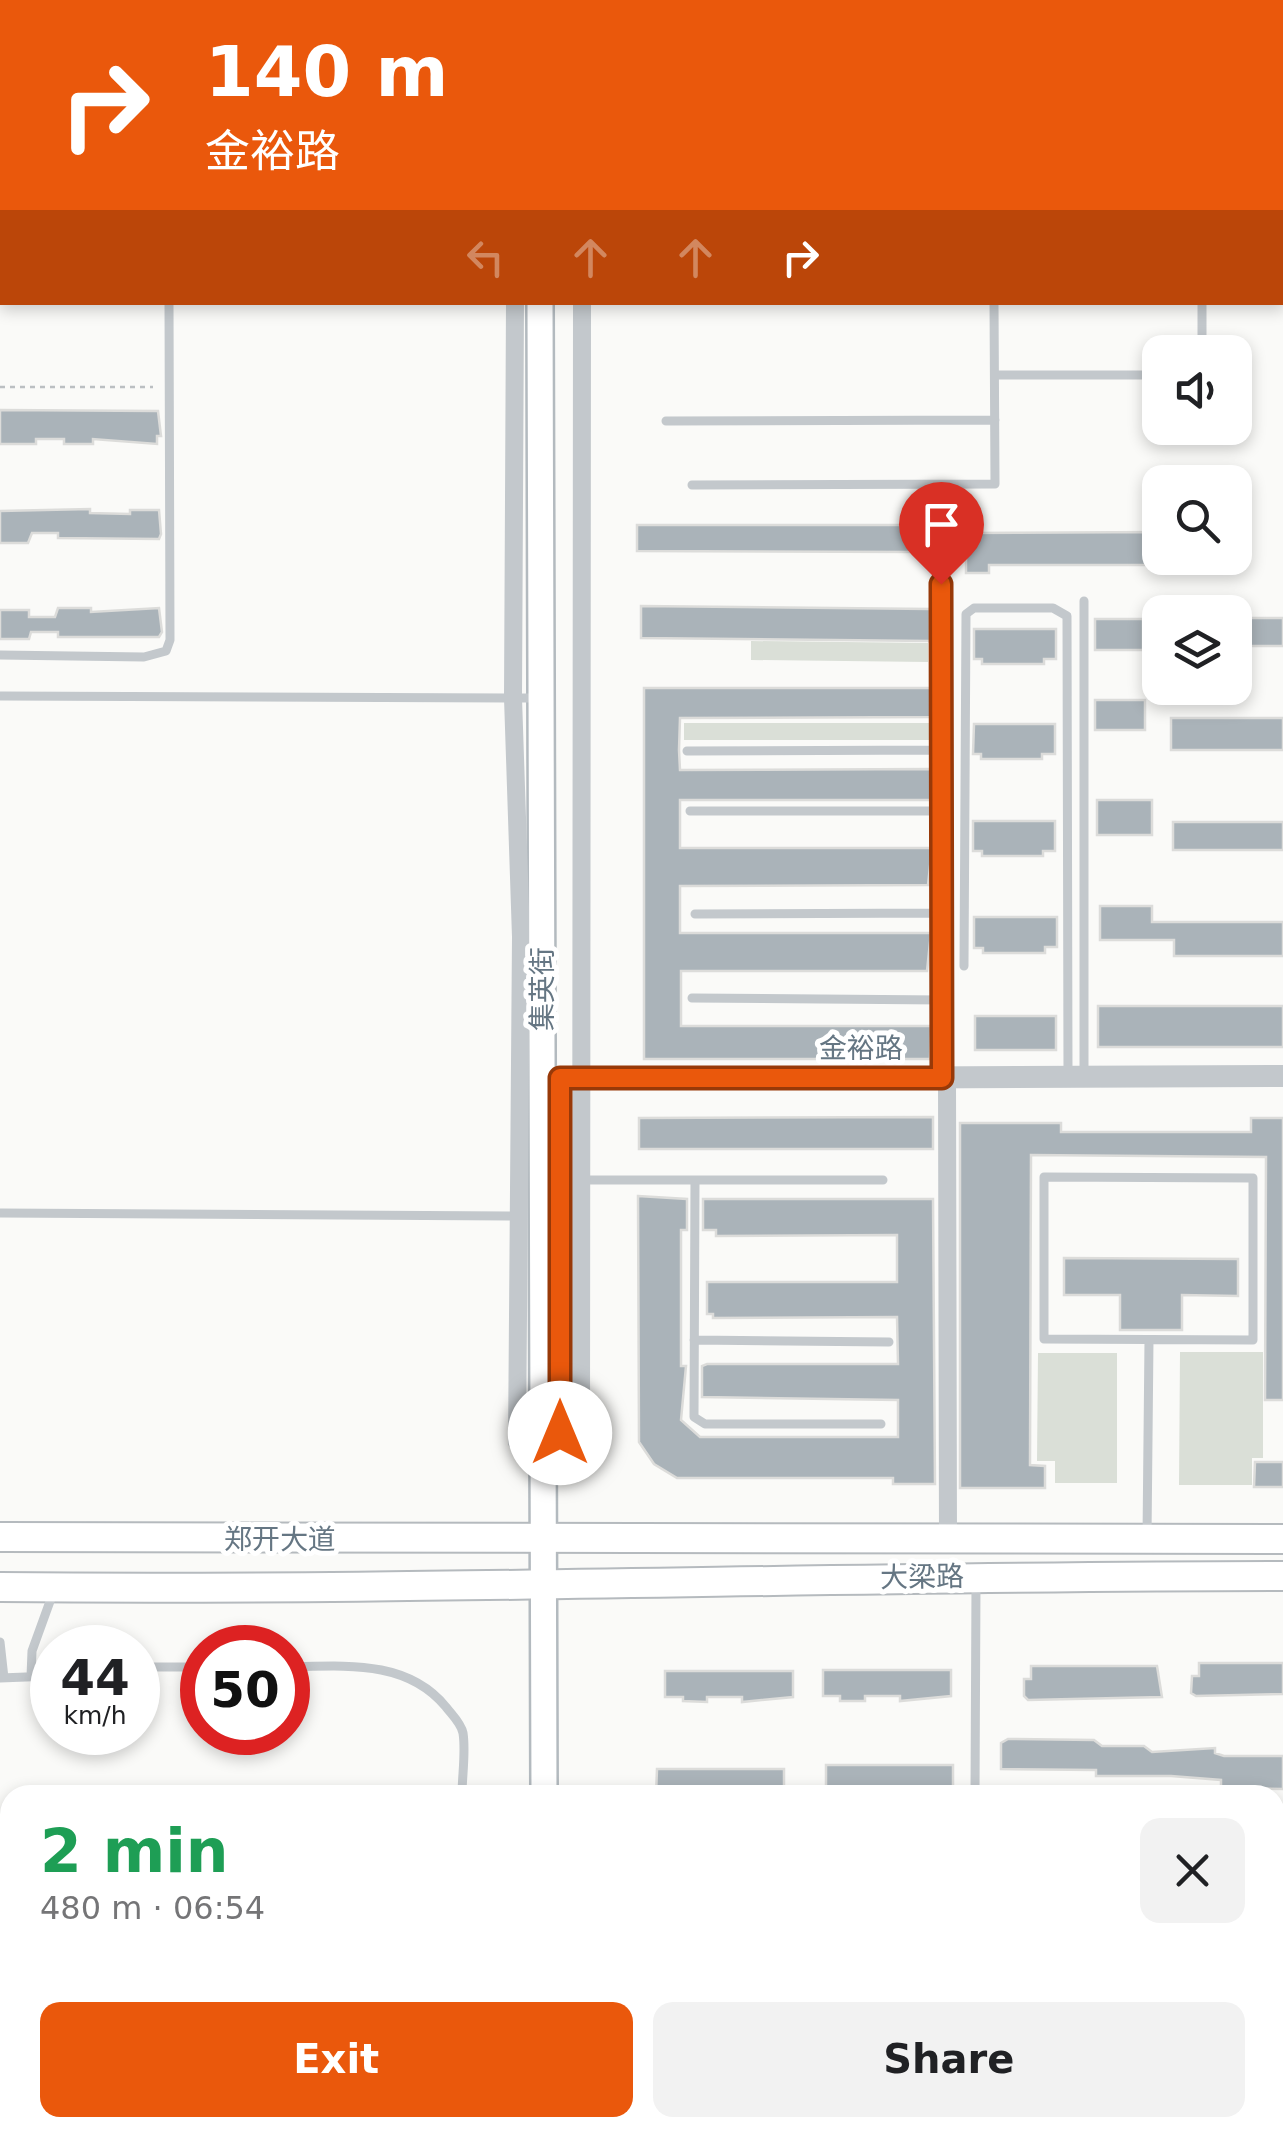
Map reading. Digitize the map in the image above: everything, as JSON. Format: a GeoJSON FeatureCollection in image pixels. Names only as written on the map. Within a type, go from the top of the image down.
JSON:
{"type":"FeatureCollection","features":[{"type":"Feature","properties":{"kind":"main road","name":"集英街"},"geometry":{"type":"LineString","coordinates":[[540,305],[542,698],[531,1216],[552,1476]]}},
{"type":"Feature","properties":{"kind":"main road","name":"集英街"},"geometry":{"type":"LineString","coordinates":[[544,1785],[552,1476],[572,1078],[557,305]]}},
{"type":"Feature","properties":{"kind":"main road","name":"郑开大道"},"geometry":{"type":"LineString","coordinates":[[0,1537],[552,1541]]}},
{"type":"Feature","properties":{"kind":"main road","name":"大梁路"},"geometry":{"type":"LineString","coordinates":[[552,1541],[1283,1539]]}},
{"type":"Feature","properties":{"kind":"main road","name":"大梁路"},"geometry":{"type":"LineString","coordinates":[[552,1586],[976,1576],[1283,1576]]}},
{"type":"Feature","properties":{"kind":"main road","name":"集英街"},"geometry":{"type":"LineString","coordinates":[[552,1586],[561,1785]]}},
{"type":"Feature","properties":{"kind":"main road","name":"郑开大道"},"geometry":{"type":"LineString","coordinates":[[0,1587],[552,1586]]}},
{"type":"Feature","properties":{"kind":"street"},"geometry":{"type":"LineString","coordinates":[[514,305],[514,698],[531,1216]]}},
{"type":"Feature","properties":{"kind":"street"},"geometry":{"type":"LineString","coordinates":[[552,1476],[582,1430],[583,1180],[572,1078],[582,305]]}},
{"type":"Feature","properties":{"kind":"street","name":"金裕路"},"geometry":{"type":"LineString","coordinates":[[572,1078],[1283,1076]]}},
{"type":"Feature","properties":{"kind":"street"},"geometry":{"type":"LineString","coordinates":[[945,1078],[948,1540]]}},
{"type":"Feature","properties":{"kind":"lane"},"geometry":{"type":"LineString","coordinates":[[0,655],[144,657],[166,651],[170,640],[168,305]]}},
{"type":"Feature","properties":{"kind":"lane"},"geometry":{"type":"LineString","coordinates":[[692,485],[995,484],[994,305]]}},
{"type":"Feature","properties":{"kind":"lane"},"geometry":{"type":"LineString","coordinates":[[1202,305],[1202,335]]}},
{"type":"Feature","properties":{"kind":"lane"},"geometry":{"type":"LineString","coordinates":[[995,375],[1142,375]]}},
{"type":"Feature","properties":{"kind":"lane"},"geometry":{"type":"LineString","coordinates":[[666,421],[995,420]]}},
{"type":"Feature","properties":{"kind":"lane"},"geometry":{"type":"LineString","coordinates":[[941,584],[945,1078]]}},
{"type":"Feature","properties":{"kind":"lane"},"geometry":{"type":"LineString","coordinates":[[1076,1077],[1084,601]]}},
{"type":"Feature","properties":{"kind":"lane"},"geometry":{"type":"LineString","coordinates":[[964,966],[966,614],[974,608],[1052,608],[1067,616],[1076,1077]]}},
{"type":"Feature","properties":{"kind":"lane"},"geometry":{"type":"LineString","coordinates":[[0,696],[542,698]]}},
{"type":"Feature","properties":{"kind":"lane"},"geometry":{"type":"LineString","coordinates":[[687,751],[942,750]]}},
{"type":"Feature","properties":{"kind":"lane"},"geometry":{"type":"LineString","coordinates":[[690,812],[942,810]]}},
{"type":"Feature","properties":{"kind":"lane"},"geometry":{"type":"LineString","coordinates":[[695,914],[942,913]]}},
{"type":"Feature","properties":{"kind":"lane"},"geometry":{"type":"LineString","coordinates":[[692,998],[942,1000]]}},
{"type":"Feature","properties":{"kind":"lane"},"geometry":{"type":"LineString","coordinates":[[1044,1177],[1253,1178],[1253,1340],[1150,1340],[1044,1339],[1044,1177]]}},
{"type":"Feature","properties":{"kind":"lane"},"geometry":{"type":"LineString","coordinates":[[583,1180],[882,1180]]}},
{"type":"Feature","properties":{"kind":"lane"},"geometry":{"type":"LineString","coordinates":[[694,1180],[694,1416],[704,1424],[881,1424]]}},
{"type":"Feature","properties":{"kind":"lane"},"geometry":{"type":"LineString","coordinates":[[0,1213],[531,1216]]}},
{"type":"Feature","properties":{"kind":"lane"},"geometry":{"type":"LineString","coordinates":[[694,1340],[889,1342]]}},
{"type":"Feature","properties":{"kind":"lane"},"geometry":{"type":"LineString","coordinates":[[1147,1539],[1150,1340]]}},
{"type":"Feature","properties":{"kind":"lane"},"geometry":{"type":"LineString","coordinates":[[975,1785],[976,1576]]}},
{"type":"Feature","properties":{"kind":"lane"},"geometry":{"type":"LineString","coordinates":[[41,1625],[55,1588]]}},
{"type":"Feature","properties":{"kind":"lane"},"geometry":{"type":"LineString","coordinates":[[0,1642],[2,1678],[30,1677]]}},
{"type":"Feature","properties":{"kind":"lane"},"geometry":{"type":"LineString","coordinates":[[310,1667],[373,1668],[423,1685],[440,1699],[463,1734],[462,1785]]}},
{"type":"Feature","properties":{"kind":"path"},"geometry":{"type":"LineString","coordinates":[[0,387],[169,387]]}},
{"type":"Feature","properties":{"kind":"shaded area"},"geometry":{"type":"Polygon","coordinates":[[[751,641],[928,643],[928,662],[751,660],[751,641]]]}},
{"type":"Feature","properties":{"kind":"shaded area"},"geometry":{"type":"Polygon","coordinates":[[[684,723],[934,723],[934,740],[684,740],[684,723]]]}},
{"type":"Feature","properties":{"kind":"shaded area"},"geometry":{"type":"Polygon","coordinates":[[[1180,1352],[1263,1352],[1263,1458],[1252,1458],[1252,1485],[1179,1485],[1180,1352]]]}},
{"type":"Feature","properties":{"kind":"shaded area"},"geometry":{"type":"Polygon","coordinates":[[[1038,1353],[1117,1353],[1117,1483],[1055,1483],[1055,1461],[1037,1461],[1038,1353]]]}},
{"type":"Feature","properties":{"kind":"building"},"geometry":{"type":"Polygon","coordinates":[[[0,410],[158,411],[161,436],[157,436],[157,444],[93,439],[93,444],[64,444],[64,439],[36,439],[36,444],[0,444],[0,410]]]}},
{"type":"Feature","properties":{"kind":"building"},"geometry":{"type":"Polygon","coordinates":[[[90,509],[90,513],[130,514],[130,510],[159,510],[161,534],[159,539],[58,538],[58,533],[32,533],[28,543],[0,543],[0,511],[90,509]]]}},
{"type":"Feature","properties":{"kind":"building"},"geometry":{"type":"Polygon","coordinates":[[[637,525],[907,525],[912,552],[637,551],[637,525]]]}},
{"type":"Feature","properties":{"kind":"building"},"geometry":{"type":"Polygon","coordinates":[[[1142,532],[1142,565],[989,565],[989,573],[966,573],[966,533],[1142,532]]]}},
{"type":"Feature","properties":{"kind":"building"},"geometry":{"type":"Polygon","coordinates":[[[641,606],[930,609],[930,641],[641,638],[641,606]]]}},
{"type":"Feature","properties":{"kind":"building"},"geometry":{"type":"Polygon","coordinates":[[[58,608],[91,608],[91,612],[159,608],[162,632],[159,637],[58,637],[58,632],[31,632],[29,639],[0,639],[0,610],[29,610],[29,617],[55,617],[58,608]]]}},
{"type":"Feature","properties":{"kind":"building"},"geometry":{"type":"Polygon","coordinates":[[[1252,618],[1283,618],[1283,646],[1252,646],[1252,618]]]}},
{"type":"Feature","properties":{"kind":"building"},"geometry":{"type":"Polygon","coordinates":[[[1095,619],[1142,619],[1142,650],[1095,650],[1095,619]]]}},
{"type":"Feature","properties":{"kind":"building"},"geometry":{"type":"Polygon","coordinates":[[[974,629],[1056,629],[1056,659],[1044,659],[1044,664],[982,664],[982,659],[974,659],[974,629]]]}},
{"type":"Feature","properties":{"kind":"building"},"geometry":{"type":"Polygon","coordinates":[[[644,688],[933,688],[933,717],[680,718],[679,750],[680,770],[932,769],[932,800],[680,800],[680,848],[932,848],[928,885],[680,886],[680,933],[931,933],[927,971],[681,971],[681,1026],[931,1026],[930,1059],[644,1059],[644,688]]]}},
{"type":"Feature","properties":{"kind":"building"},"geometry":{"type":"Polygon","coordinates":[[[1095,700],[1142,700],[1145,705],[1145,730],[1095,730],[1095,700]]]}},
{"type":"Feature","properties":{"kind":"building"},"geometry":{"type":"Polygon","coordinates":[[[1171,718],[1283,718],[1283,750],[1171,750],[1171,718]]]}},
{"type":"Feature","properties":{"kind":"building"},"geometry":{"type":"Polygon","coordinates":[[[974,724],[1055,724],[1055,754],[1042,754],[1042,759],[981,759],[981,754],[973,754],[974,724]]]}},
{"type":"Feature","properties":{"kind":"building"},"geometry":{"type":"Polygon","coordinates":[[[1097,800],[1152,800],[1152,835],[1097,835],[1097,800]]]}},
{"type":"Feature","properties":{"kind":"building"},"geometry":{"type":"Polygon","coordinates":[[[973,821],[1055,821],[1055,851],[1043,851],[1043,856],[982,856],[982,851],[973,851],[973,821]]]}},
{"type":"Feature","properties":{"kind":"building"},"geometry":{"type":"Polygon","coordinates":[[[1173,822],[1283,822],[1283,850],[1173,850],[1173,822]]]}},
{"type":"Feature","properties":{"kind":"building"},"geometry":{"type":"Polygon","coordinates":[[[1100,906],[1152,906],[1152,922],[1283,922],[1283,956],[1174,956],[1174,940],[1100,940],[1100,906]]]}},
{"type":"Feature","properties":{"kind":"building"},"geometry":{"type":"Polygon","coordinates":[[[974,917],[1057,917],[1057,947],[1045,947],[1045,953],[983,953],[983,948],[974,948],[974,917]]]}},
{"type":"Feature","properties":{"kind":"building"},"geometry":{"type":"Polygon","coordinates":[[[1098,1006],[1283,1006],[1283,1047],[1098,1047],[1098,1006]]]}},
{"type":"Feature","properties":{"kind":"building"},"geometry":{"type":"Polygon","coordinates":[[[975,1016],[1056,1016],[1056,1050],[975,1050],[975,1016]]]}},
{"type":"Feature","properties":{"kind":"building"},"geometry":{"type":"Polygon","coordinates":[[[933,1117],[933,1149],[639,1149],[639,1118],[933,1117]]]}},
{"type":"Feature","properties":{"kind":"building"},"geometry":{"type":"Polygon","coordinates":[[[1251,1118],[1283,1118],[1283,1400],[1265,1400],[1266,1157],[1031,1155],[1030,1465],[1045,1466],[1045,1488],[960,1488],[960,1123],[1061,1123],[1061,1132],[1251,1132],[1251,1118]]]}},
{"type":"Feature","properties":{"kind":"building"},"geometry":{"type":"Polygon","coordinates":[[[638,1196],[687,1199],[687,1230],[681,1230],[681,1366],[686,1366],[681,1420],[700,1437],[898,1437],[898,1400],[702,1397],[702,1366],[707,1364],[898,1364],[897,1317],[713,1318],[713,1314],[707,1314],[707,1282],[897,1282],[897,1235],[716,1236],[716,1230],[703,1230],[703,1199],[933,1199],[935,1484],[893,1484],[893,1478],[677,1478],[654,1464],[639,1442],[638,1196]]]}},
{"type":"Feature","properties":{"kind":"building"},"geometry":{"type":"Polygon","coordinates":[[[1064,1258],[1238,1259],[1238,1296],[1182,1295],[1182,1330],[1120,1330],[1120,1295],[1064,1295],[1064,1258]]]}},
{"type":"Feature","properties":{"kind":"building"},"geometry":{"type":"Polygon","coordinates":[[[1255,1462],[1283,1462],[1283,1487],[1254,1487],[1255,1462]]]}},
{"type":"Feature","properties":{"kind":"building"},"geometry":{"type":"Polygon","coordinates":[[[1199,1663],[1283,1663],[1283,1694],[1196,1696],[1191,1693],[1192,1676],[1199,1676],[1199,1663]]]}},
{"type":"Feature","properties":{"kind":"building"},"geometry":{"type":"Polygon","coordinates":[[[1031,1666],[1157,1666],[1162,1697],[1028,1700],[1024,1696],[1024,1679],[1031,1679],[1031,1666]]]}},
{"type":"Feature","properties":{"kind":"building"},"geometry":{"type":"Polygon","coordinates":[[[823,1670],[951,1670],[951,1696],[900,1701],[900,1696],[865,1696],[865,1701],[840,1701],[840,1696],[823,1696],[823,1670]]]}},
{"type":"Feature","properties":{"kind":"building"},"geometry":{"type":"Polygon","coordinates":[[[665,1671],[793,1671],[793,1697],[742,1702],[742,1697],[683,1701],[683,1697],[665,1697],[665,1671]]]}},
{"type":"Feature","properties":{"kind":"building"},"geometry":{"type":"Polygon","coordinates":[[[1008,1739],[1094,1740],[1102,1746],[1144,1746],[1152,1752],[1215,1748],[1215,1753],[1224,1756],[1283,1756],[1283,1785],[1221,1785],[1221,1780],[1171,1776],[1096,1776],[1096,1770],[1001,1769],[1001,1743],[1008,1739]]]}},
{"type":"Feature","properties":{"kind":"building"},"geometry":{"type":"Polygon","coordinates":[[[826,1765],[953,1765],[953,1785],[826,1785],[826,1765]]]}},
{"type":"Feature","properties":{"kind":"building"},"geometry":{"type":"Polygon","coordinates":[[[657,1769],[784,1769],[784,1785],[656,1785],[657,1769]]]}},
{"type":"Feature","properties":{"kind":"route"},"geometry":{"type":"LineString","coordinates":[[560,1433],[560,1078],[942,1078],[941,584]]}}]}
